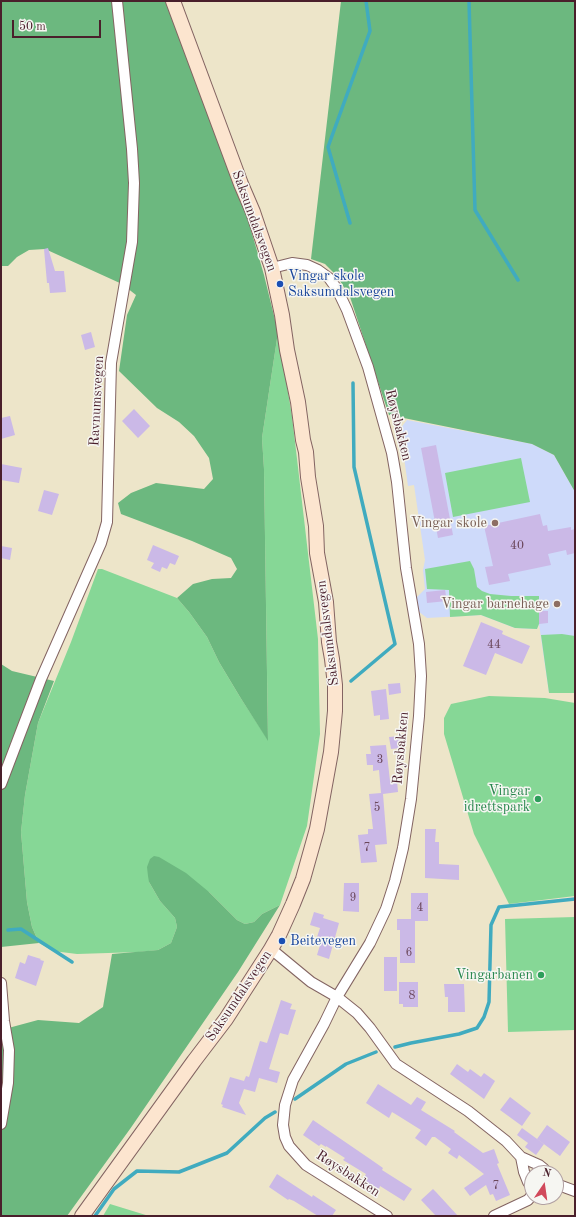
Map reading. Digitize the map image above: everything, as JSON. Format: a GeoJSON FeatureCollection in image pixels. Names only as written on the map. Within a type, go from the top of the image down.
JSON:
{"type":"FeatureCollection","features":[{"type":"Feature","properties":{"kind":"main road","name":"Saksumdalsvegen"},"geometry":{"type":"LineString","coordinates":[[82,1216],[226,1018],[271,949],[293,904],[317,829],[331,752],[335,711],[335,691],[326,602],[318,553],[306,452],[298,402],[286,350],[282,315],[272,268],[253,212],[240,184],[172,1]]}},
{"type":"Feature","properties":{"kind":"street","name":"Ravnumsvegen"},"geometry":{"type":"LineString","coordinates":[[1,784],[41,679],[101,544],[107,522],[109,388],[111,363],[132,242],[134,183],[117,1]]}},
{"type":"Feature","properties":{"kind":"street","name":"Røysbakken"},"geometry":{"type":"LineString","coordinates":[[272,268],[292,263],[307,265],[318,270],[328,278],[337,289],[347,310],[368,367],[392,453],[397,482],[406,568],[419,644],[419,716],[411,799],[403,848],[395,881],[386,909],[362,956],[337,997],[293,1080],[283,1115],[285,1136],[292,1150],[306,1164],[388,1216]]}},
{"type":"Feature","properties":{"kind":"street"},"geometry":{"type":"LineString","coordinates":[[271,949],[311,982],[337,997],[357,1013],[370,1028],[396,1064],[473,1115],[506,1141],[521,1157],[539,1165]]}},
{"type":"Feature","properties":{"kind":"street"},"geometry":{"type":"LineString","coordinates":[[1,983],[4,1021],[9,1050],[8,1082],[1,1124]]}},
{"type":"Feature","properties":{"kind":"street"},"geometry":{"type":"LineString","coordinates":[[521,1157],[524,1172]]}},
{"type":"Feature","properties":{"kind":"street"},"geometry":{"type":"LineString","coordinates":[[564,1187],[575,1191]]}},
{"type":"Feature","properties":{"kind":"street"},"geometry":{"type":"LineString","coordinates":[[494,1216],[524,1202]]}},
{"type":"Feature","properties":{"kind":"shaded area","name":"Vingar skole"},"geometry":{"type":"Polygon","coordinates":[[[407,420],[532,444],[554,455],[575,492],[575,693],[549,693],[539,624],[537,629],[515,628],[481,615],[427,618],[418,611],[416,598],[425,589],[423,570],[425,560],[414,485],[408,486],[400,429],[407,420]]]}},
{"type":"Feature","properties":{"kind":"green space"},"geometry":{"type":"Polygon","coordinates":[[[1,1],[167,1],[242,199],[264,275],[278,332],[262,438],[264,469],[268,741],[219,662],[207,637],[177,598],[193,584],[212,579],[231,578],[237,569],[231,558],[192,541],[121,514],[118,503],[131,493],[156,483],[204,489],[213,479],[209,458],[194,436],[179,422],[157,408],[119,371],[127,315],[136,295],[122,284],[45,249],[29,250],[17,257],[8,266],[1,266],[1,1]]]}},
{"type":"Feature","properties":{"kind":"green space"},"geometry":{"type":"Polygon","coordinates":[[[341,1],[575,1],[575,492],[554,455],[532,444],[389,415],[350,297],[337,276],[325,264],[311,259],[341,1]]]}},
{"type":"Feature","properties":{"kind":"green space"},"geometry":{"type":"Polygon","coordinates":[[[278,332],[292,416],[318,639],[320,734],[307,826],[280,905],[262,914],[254,922],[245,924],[237,920],[209,892],[149,882],[160,901],[175,918],[177,927],[171,943],[158,950],[139,952],[77,954],[53,951],[39,943],[32,927],[27,902],[21,832],[25,795],[38,723],[71,642],[98,569],[102,569],[177,598],[207,637],[219,662],[268,740],[264,469],[262,438],[278,332]]]}},
{"type":"Feature","properties":{"kind":"green space"},"geometry":{"type":"Polygon","coordinates":[[[521,458],[530,502],[453,517],[445,473],[521,458]]]}},
{"type":"Feature","properties":{"kind":"green space"},"geometry":{"type":"Polygon","coordinates":[[[470,561],[474,569],[477,587],[482,591],[490,594],[511,596],[539,596],[539,624],[537,629],[515,628],[481,615],[450,617],[449,590],[427,589],[425,569],[470,561]]]}},
{"type":"Feature","properties":{"kind":"green space"},"geometry":{"type":"Polygon","coordinates":[[[562,634],[575,636],[575,693],[549,693],[541,635],[562,634]]]}},
{"type":"Feature","properties":{"kind":"green space"},"geometry":{"type":"Polygon","coordinates":[[[1,664],[12,671],[54,681],[38,723],[25,795],[21,832],[27,902],[32,927],[39,943],[1,947],[1,664]]]}},
{"type":"Feature","properties":{"kind":"green space"},"geometry":{"type":"Polygon","coordinates":[[[489,696],[545,698],[575,703],[575,896],[509,904],[474,834],[444,734],[444,718],[451,704],[489,696]]]}},
{"type":"Feature","properties":{"kind":"green space"},"geometry":{"type":"Polygon","coordinates":[[[154,856],[159,857],[186,873],[209,892],[237,920],[245,924],[254,922],[262,914],[280,905],[238,972],[130,1129],[67,1216],[1,1216],[1,1030],[38,1020],[79,1023],[103,1007],[112,954],[158,950],[171,943],[177,927],[175,918],[160,901],[149,882],[147,867],[150,859],[154,856]]]}},
{"type":"Feature","properties":{"kind":"green space","name":"Vingarbanen"},"geometry":{"type":"Polygon","coordinates":[[[575,917],[575,1030],[508,1032],[505,919],[575,917]]]}},
{"type":"Feature","properties":{"kind":"green space"},"geometry":{"type":"Polygon","coordinates":[[[110,1204],[149,1216],[103,1216],[110,1204]]]}},
{"type":"Feature","properties":{"kind":"building"},"geometry":{"type":"Polygon","coordinates":[[[48,248],[55,271],[64,271],[66,292],[50,293],[49,283],[47,283],[44,249],[48,248]]]}},
{"type":"Feature","properties":{"kind":"building"},"geometry":{"type":"Polygon","coordinates":[[[91,332],[95,347],[85,350],[81,335],[91,332]]]}},
{"type":"Feature","properties":{"kind":"building"},"geometry":{"type":"Polygon","coordinates":[[[134,409],[150,426],[138,438],[122,421],[134,409]]]}},
{"type":"Feature","properties":{"kind":"building"},"geometry":{"type":"Polygon","coordinates":[[[10,416],[15,435],[1,439],[1,418],[10,416]]]}},
{"type":"Feature","properties":{"kind":"building"},"geometry":{"type":"Polygon","coordinates":[[[436,445],[453,535],[438,538],[421,448],[436,445]]]}},
{"type":"Feature","properties":{"kind":"building"},"geometry":{"type":"Polygon","coordinates":[[[1,464],[22,468],[19,483],[1,480],[1,464]]]}},
{"type":"Feature","properties":{"kind":"building"},"geometry":{"type":"Polygon","coordinates":[[[44,490],[59,494],[52,515],[38,511],[44,490]]]}},
{"type":"Feature","properties":{"kind":"building"},"geometry":{"type":"Polygon","coordinates":[[[540,514],[543,526],[547,525],[548,531],[571,527],[571,530],[575,529],[575,553],[567,555],[566,550],[548,554],[551,565],[508,574],[510,581],[489,585],[485,567],[493,566],[484,526],[540,514]]]}},
{"type":"Feature","properties":{"kind":"building"},"geometry":{"type":"Polygon","coordinates":[[[153,545],[179,556],[175,565],[170,563],[167,569],[162,567],[160,572],[151,568],[154,563],[147,560],[153,545]]]}},
{"type":"Feature","properties":{"kind":"building"},"geometry":{"type":"Polygon","coordinates":[[[1,546],[12,548],[10,560],[1,558],[1,546]]]}},
{"type":"Feature","properties":{"kind":"building"},"geometry":{"type":"Polygon","coordinates":[[[445,590],[447,601],[427,603],[426,592],[445,590]]]}},
{"type":"Feature","properties":{"kind":"building"},"geometry":{"type":"Polygon","coordinates":[[[539,611],[548,611],[548,623],[539,624],[539,611]]]}},
{"type":"Feature","properties":{"kind":"building"},"geometry":{"type":"Polygon","coordinates":[[[481,622],[503,631],[502,634],[530,646],[522,664],[495,653],[486,675],[463,666],[481,622]]]}},
{"type":"Feature","properties":{"kind":"building"},"geometry":{"type":"Polygon","coordinates":[[[400,683],[401,693],[389,695],[388,684],[400,683]]]}},
{"type":"Feature","properties":{"kind":"building"},"geometry":{"type":"Polygon","coordinates":[[[386,689],[389,719],[380,720],[380,715],[374,716],[371,691],[386,689]]]}},
{"type":"Feature","properties":{"kind":"building"},"geometry":{"type":"Polygon","coordinates":[[[400,736],[401,748],[391,749],[389,737],[400,736]]]}},
{"type":"Feature","properties":{"kind":"building"},"geometry":{"type":"Polygon","coordinates":[[[386,745],[390,781],[397,780],[398,792],[383,794],[387,844],[375,845],[377,862],[361,863],[358,835],[368,834],[368,829],[373,829],[369,794],[381,793],[379,770],[373,771],[373,765],[367,765],[366,754],[371,754],[370,746],[386,745]]]}},
{"type":"Feature","properties":{"kind":"building"},"geometry":{"type":"Polygon","coordinates":[[[425,829],[436,829],[435,842],[439,842],[439,864],[459,865],[459,880],[425,878],[425,829]]]}},
{"type":"Feature","properties":{"kind":"building"},"geometry":{"type":"Polygon","coordinates":[[[344,883],[359,883],[359,912],[343,911],[344,883]]]}},
{"type":"Feature","properties":{"kind":"building"},"geometry":{"type":"Polygon","coordinates":[[[411,893],[428,893],[428,921],[415,921],[415,963],[400,963],[400,930],[397,930],[397,919],[411,919],[411,893]]]}},
{"type":"Feature","properties":{"kind":"building"},"geometry":{"type":"Polygon","coordinates":[[[314,912],[324,915],[323,918],[339,923],[329,959],[317,955],[320,945],[315,943],[320,928],[310,925],[314,912]]]}},
{"type":"Feature","properties":{"kind":"building"},"geometry":{"type":"Polygon","coordinates":[[[28,955],[44,961],[36,986],[15,978],[20,962],[25,964],[28,955]]]}},
{"type":"Feature","properties":{"kind":"building"},"geometry":{"type":"Polygon","coordinates":[[[384,957],[397,957],[397,991],[384,991],[384,957]]]}},
{"type":"Feature","properties":{"kind":"building"},"geometry":{"type":"Polygon","coordinates":[[[399,982],[418,982],[418,1007],[403,1007],[403,1004],[399,1004],[399,982]]]}},
{"type":"Feature","properties":{"kind":"building"},"geometry":{"type":"Polygon","coordinates":[[[444,984],[464,984],[465,1012],[448,1012],[448,997],[445,997],[444,984]]]}},
{"type":"Feature","properties":{"kind":"building"},"geometry":{"type":"Polygon","coordinates":[[[281,1000],[292,1004],[290,1009],[296,1010],[288,1035],[280,1033],[269,1069],[280,1072],[277,1083],[259,1078],[255,1092],[244,1089],[239,1103],[246,1115],[222,1107],[223,1105],[221,1104],[230,1077],[244,1081],[246,1076],[249,1077],[260,1041],[267,1043],[281,1000]]]}},
{"type":"Feature","properties":{"kind":"building"},"geometry":{"type":"Polygon","coordinates":[[[457,1064],[468,1072],[470,1069],[481,1077],[484,1073],[495,1081],[484,1099],[450,1074],[457,1064]]]}},
{"type":"Feature","properties":{"kind":"building"},"geometry":{"type":"Polygon","coordinates":[[[378,1084],[411,1105],[417,1097],[426,1102],[421,1110],[455,1131],[454,1132],[483,1153],[494,1149],[499,1163],[497,1164],[510,1195],[496,1201],[493,1194],[490,1195],[486,1185],[470,1196],[464,1188],[484,1174],[459,1155],[457,1159],[448,1153],[451,1149],[435,1137],[432,1137],[426,1146],[415,1138],[421,1130],[392,1112],[389,1118],[366,1103],[378,1084]]]}},
{"type":"Feature","properties":{"kind":"building"},"geometry":{"type":"Polygon","coordinates":[[[510,1097],[531,1113],[522,1126],[500,1110],[510,1097]]]}},
{"type":"Feature","properties":{"kind":"building"},"geometry":{"type":"Polygon","coordinates":[[[313,1120],[383,1168],[382,1170],[412,1189],[404,1201],[380,1186],[379,1189],[372,1185],[370,1189],[361,1183],[366,1174],[343,1160],[345,1158],[326,1146],[321,1144],[319,1146],[303,1135],[313,1120]]]}},
{"type":"Feature","properties":{"kind":"building"},"geometry":{"type":"Polygon","coordinates":[[[547,1125],[570,1142],[560,1156],[537,1139],[547,1125]]]}},
{"type":"Feature","properties":{"kind":"building"},"geometry":{"type":"Polygon","coordinates":[[[522,1128],[544,1144],[536,1155],[525,1147],[528,1143],[517,1135],[522,1128]]]}},
{"type":"Feature","properties":{"kind":"building"},"geometry":{"type":"Polygon","coordinates":[[[277,1174],[312,1197],[313,1195],[336,1210],[332,1216],[318,1216],[294,1201],[288,1200],[269,1187],[277,1174]]]}},
{"type":"Feature","properties":{"kind":"building"},"geometry":{"type":"Polygon","coordinates":[[[433,1189],[458,1216],[436,1216],[421,1200],[433,1189]]]}},
{"type":"Feature","properties":{"kind":"waterway"},"geometry":{"type":"LineString","coordinates":[[350,223],[328,147],[370,31],[366,1]]}},
{"type":"Feature","properties":{"kind":"waterway"},"geometry":{"type":"LineString","coordinates":[[469,1],[475,210],[518,280]]}},
{"type":"Feature","properties":{"kind":"waterway"},"geometry":{"type":"LineString","coordinates":[[351,681],[395,644],[354,467],[353,383]]}},
{"type":"Feature","properties":{"kind":"waterway"},"geometry":{"type":"LineString","coordinates":[[395,1047],[459,1034],[477,1028],[484,1017],[489,1002],[491,925],[499,907],[575,899]]}},
{"type":"Feature","properties":{"kind":"waterway"},"geometry":{"type":"LineString","coordinates":[[8,930],[21,929],[72,962]]}},
{"type":"Feature","properties":{"kind":"waterway"},"geometry":{"type":"LineString","coordinates":[[295,1099],[346,1064],[376,1052]]}},
{"type":"Feature","properties":{"kind":"waterway"},"geometry":{"type":"LineString","coordinates":[[95,1216],[114,1189],[137,1171],[179,1172],[227,1153],[265,1118],[275,1112]]}},
{"type":"Feature","properties":{"kind":"place","name":"Vingar skole Saksumdalsvegen"},"geometry":{"type":"Point","coordinates":[280,284]}},
{"type":"Feature","properties":{"kind":"place","name":"Vingar skole"},"geometry":{"type":"Point","coordinates":[495,523]}},
{"type":"Feature","properties":{"kind":"place","name":"Vingar barnehage"},"geometry":{"type":"Point","coordinates":[557,604]}},
{"type":"Feature","properties":{"kind":"place","name":"Vingar idrettspark"},"geometry":{"type":"Point","coordinates":[538,799]}},
{"type":"Feature","properties":{"kind":"place","name":"Beitevegen"},"geometry":{"type":"Point","coordinates":[282,941]}},
{"type":"Feature","properties":{"kind":"place","name":"Vingarbanen"},"geometry":{"type":"Point","coordinates":[541,975]}}]}
